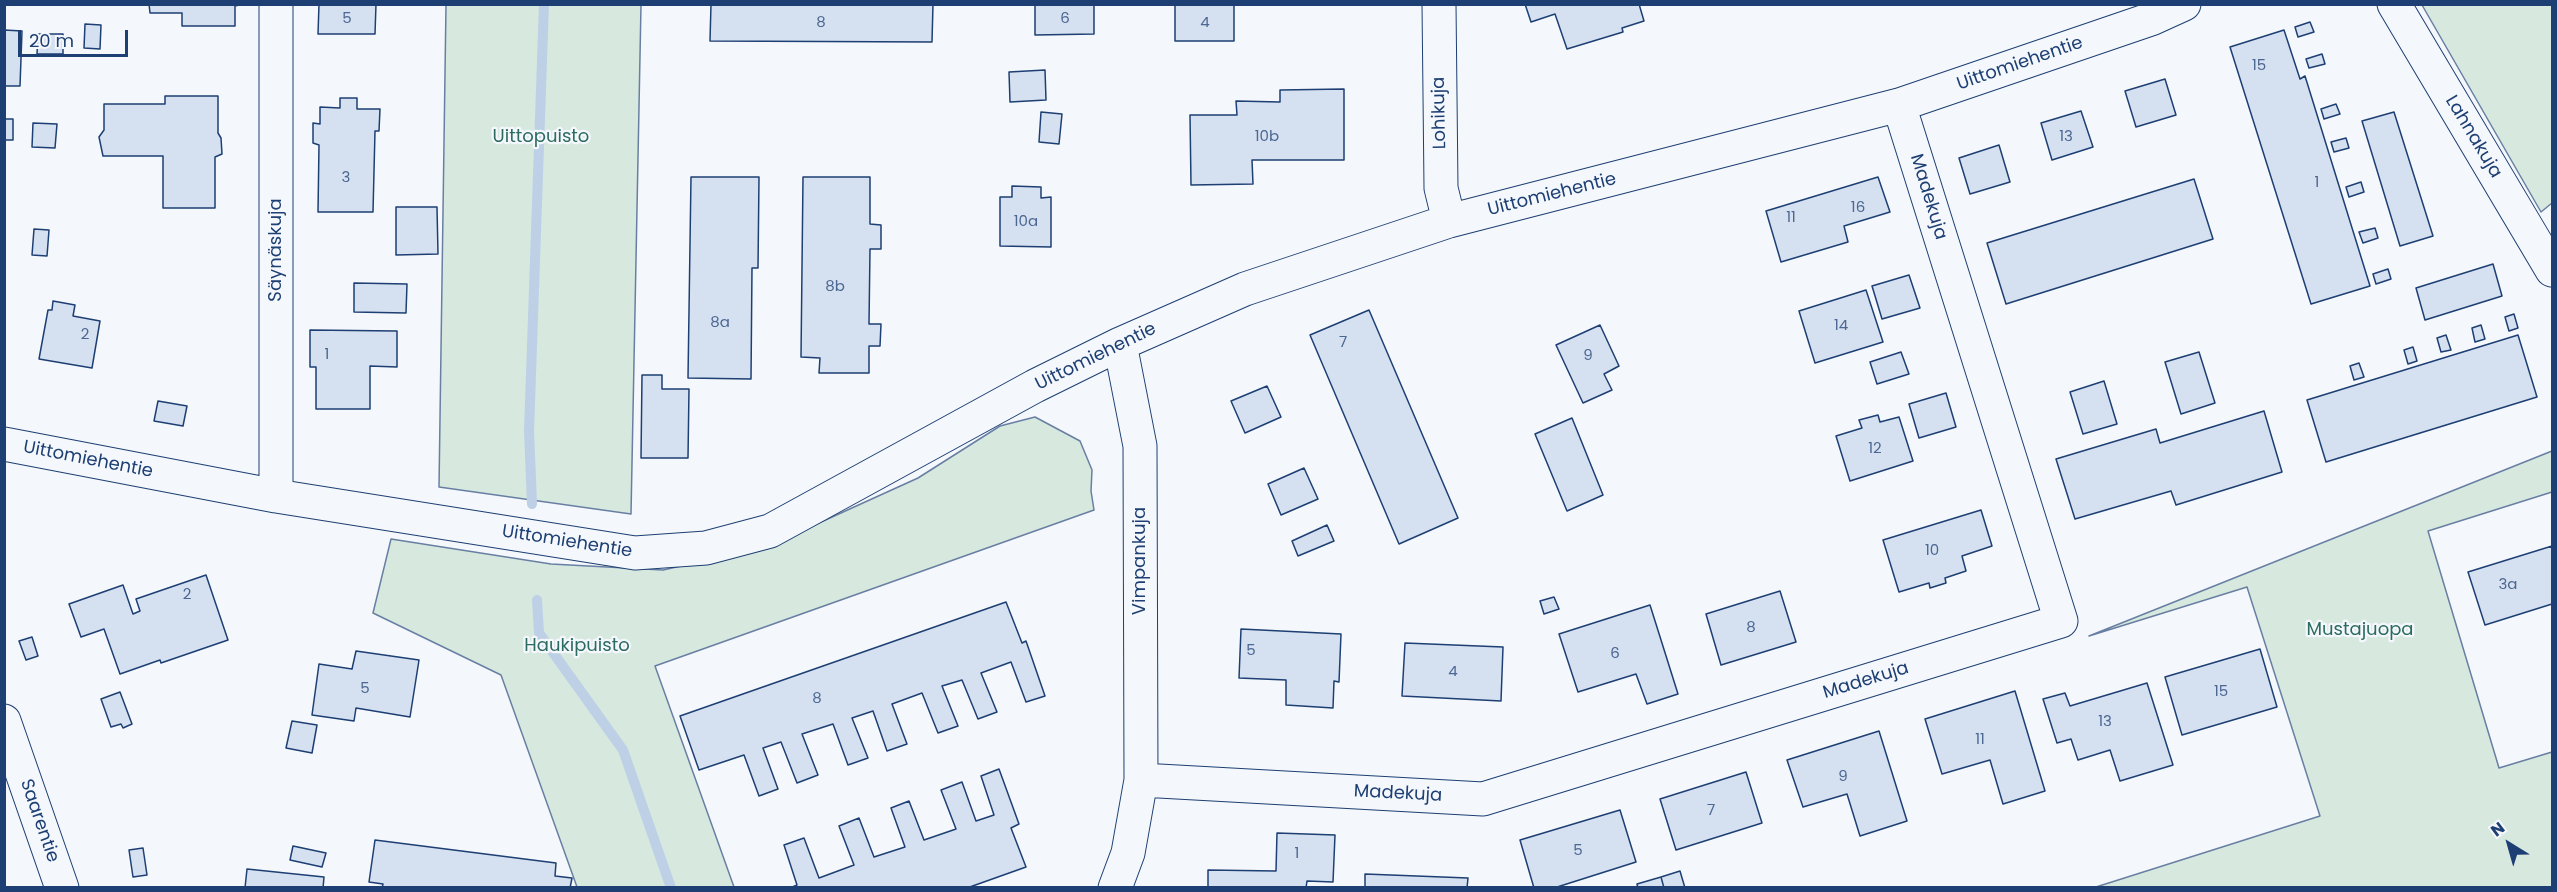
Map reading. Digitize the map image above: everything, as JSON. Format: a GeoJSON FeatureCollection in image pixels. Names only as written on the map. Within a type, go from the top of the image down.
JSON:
{"type":"FeatureCollection","features":[{"type":"Feature","properties":{"kind":"street","name":"Säynäskuja"},"geometry":{"type":"LineString","coordinates":[[276,4],[276,496]]}},
{"type":"Feature","properties":{"kind":"street","name":"Lohikuja"},"geometry":{"type":"LineString","coordinates":[[1439,4],[1441,188],[1449,221]]}},
{"type":"Feature","properties":{"kind":"street","name":"Uittomiehentie"},"geometry":{"type":"LineString","coordinates":[[4,444],[276,496],[635,554],[706,548],[770,531],[1035,386],[1120,344],[1245,289],[1449,221],[1899,105],[2151,19],[2184,4]]}},
{"type":"Feature","properties":{"kind":"street","name":"Lahnakuja"},"geometry":{"type":"LineString","coordinates":[[2394,4],[2553,270]]}},
{"type":"Feature","properties":{"kind":"street","name":"Madekuja"},"geometry":{"type":"LineString","coordinates":[[1141,780],[1483,799],[2061,621],[1899,105]]}},
{"type":"Feature","properties":{"kind":"street","name":"Vimpankuja"},"geometry":{"type":"LineString","coordinates":[[1115,888],[1128,853],[1141,780],[1140,446],[1120,344]]}},
{"type":"Feature","properties":{"kind":"street","name":"Saarentie"},"geometry":{"type":"LineString","coordinates":[[4,720],[62,888]]}},
{"type":"Feature","properties":{"kind":"green space","name":"Uittopuisto"},"geometry":{"type":"Polygon","coordinates":[[[446,5],[641,5],[631,514],[439,487],[446,5]]]}},
{"type":"Feature","properties":{"kind":"green space"},"geometry":{"type":"Polygon","coordinates":[[[2422,5],[2552,5],[2552,203],[2541,212],[2422,5]]]}},
{"type":"Feature","properties":{"kind":"green space","name":"Haukipuisto"},"geometry":{"type":"Polygon","coordinates":[[[1035,417],[1080,441],[1092,470],[1091,491],[1094,510],[655,666],[734,887],[577,887],[501,675],[373,613],[391,539],[551,564],[663,570],[766,547],[918,478],[1000,426],[1035,417]]]}},
{"type":"Feature","properties":{"kind":"green space","name":"Mustajuopa"},"geometry":{"type":"Polygon","coordinates":[[[2552,451],[2552,492],[2428,531],[2499,768],[2552,752],[2552,887],[2096,887],[2320,816],[2247,587],[2089,636],[2552,451]]]}},
{"type":"Feature","properties":{"kind":"building"},"geometry":{"type":"Polygon","coordinates":[[[149,4],[239,5],[235,6],[235,26],[182,26],[182,13],[150,13],[149,4]]]}},
{"type":"Feature","properties":{"kind":"building"},"geometry":{"type":"Polygon","coordinates":[[[319,4],[376,4],[375,34],[318,34],[319,4]]]}},
{"type":"Feature","properties":{"kind":"building"},"geometry":{"type":"Polygon","coordinates":[[[711,4],[933,4],[932,42],[710,41],[711,4]]]}},
{"type":"Feature","properties":{"kind":"building"},"geometry":{"type":"Polygon","coordinates":[[[1035,4],[1094,4],[1094,34],[1035,35],[1035,4]]]}},
{"type":"Feature","properties":{"kind":"building"},"geometry":{"type":"Polygon","coordinates":[[[1175,4],[1234,4],[1234,41],[1175,41],[1175,4]]]}},
{"type":"Feature","properties":{"kind":"building"},"geometry":{"type":"Polygon","coordinates":[[[1525,4],[1639,4],[1644,21],[1622,28],[1623,32],[1567,49],[1555,14],[1531,22],[1525,4]]]}},
{"type":"Feature","properties":{"kind":"building"},"geometry":{"type":"Polygon","coordinates":[[[2310,22],[2314,32],[2298,37],[2295,27],[2310,22]]]}},
{"type":"Feature","properties":{"kind":"building"},"geometry":{"type":"Polygon","coordinates":[[[85,24],[101,25],[100,49],[84,48],[85,24]]]}},
{"type":"Feature","properties":{"kind":"building"},"geometry":{"type":"Polygon","coordinates":[[[4,30],[22,31],[20,86],[4,86],[4,30]]]}},
{"type":"Feature","properties":{"kind":"building"},"geometry":{"type":"Polygon","coordinates":[[[2284,30],[2300,79],[2305,76],[2370,286],[2311,304],[2230,47],[2284,30]]]}},
{"type":"Feature","properties":{"kind":"building"},"geometry":{"type":"Polygon","coordinates":[[[38,34],[63,34],[63,54],[37,54],[38,34]]]}},
{"type":"Feature","properties":{"kind":"building"},"geometry":{"type":"Polygon","coordinates":[[[2322,54],[2325,64],[2309,68],[2306,59],[2322,54]]]}},
{"type":"Feature","properties":{"kind":"building"},"geometry":{"type":"Polygon","coordinates":[[[1045,70],[1046,100],[1010,102],[1009,72],[1045,70]]]}},
{"type":"Feature","properties":{"kind":"building"},"geometry":{"type":"Polygon","coordinates":[[[2165,79],[2176,115],[2136,127],[2125,91],[2165,79]]]}},
{"type":"Feature","properties":{"kind":"building"},"geometry":{"type":"Polygon","coordinates":[[[1344,89],[1344,160],[1252,160],[1253,184],[1191,185],[1190,115],[1237,115],[1236,101],[1280,102],[1280,90],[1344,89]]]}},
{"type":"Feature","properties":{"kind":"building"},"geometry":{"type":"Polygon","coordinates":[[[165,96],[218,96],[218,133],[221,138],[222,154],[215,157],[215,208],[163,208],[163,156],[103,156],[99,137],[104,130],[104,104],[165,104],[165,96]]]}},
{"type":"Feature","properties":{"kind":"building"},"geometry":{"type":"Polygon","coordinates":[[[340,98],[357,98],[357,109],[380,109],[379,131],[375,131],[373,212],[318,212],[319,145],[313,143],[313,123],[320,124],[320,107],[340,108],[340,98]]]}},
{"type":"Feature","properties":{"kind":"building"},"geometry":{"type":"Polygon","coordinates":[[[2336,104],[2340,114],[2324,119],[2321,109],[2336,104]]]}},
{"type":"Feature","properties":{"kind":"building"},"geometry":{"type":"Polygon","coordinates":[[[2081,111],[2093,147],[2052,160],[2041,123],[2081,111]]]}},
{"type":"Feature","properties":{"kind":"building"},"geometry":{"type":"Polygon","coordinates":[[[1041,112],[1062,114],[1059,144],[1039,142],[1041,112]]]}},
{"type":"Feature","properties":{"kind":"building"},"geometry":{"type":"Polygon","coordinates":[[[2394,112],[2433,236],[2400,246],[2362,121],[2394,112]]]}},
{"type":"Feature","properties":{"kind":"building"},"geometry":{"type":"Polygon","coordinates":[[[4,119],[13,119],[13,140],[4,140],[4,119]]]}},
{"type":"Feature","properties":{"kind":"building"},"geometry":{"type":"Polygon","coordinates":[[[33,123],[57,124],[55,148],[32,147],[33,123]]]}},
{"type":"Feature","properties":{"kind":"building"},"geometry":{"type":"Polygon","coordinates":[[[2346,138],[2349,148],[2334,152],[2331,142],[2346,138]]]}},
{"type":"Feature","properties":{"kind":"building"},"geometry":{"type":"Polygon","coordinates":[[[1999,145],[2010,182],[1970,194],[1959,158],[1999,145]]]}},
{"type":"Feature","properties":{"kind":"building"},"geometry":{"type":"Polygon","coordinates":[[[691,177],[759,177],[758,268],[752,268],[751,379],[688,378],[691,177]]]}},
{"type":"Feature","properties":{"kind":"building"},"geometry":{"type":"Polygon","coordinates":[[[803,177],[870,177],[870,224],[881,225],[881,249],[870,249],[869,324],[881,324],[880,346],[869,346],[869,373],[819,373],[820,358],[801,357],[803,177]]]}},
{"type":"Feature","properties":{"kind":"building"},"geometry":{"type":"Polygon","coordinates":[[[1878,177],[1890,212],[1844,226],[1848,242],[1781,262],[1766,211],[1878,177]]]}},
{"type":"Feature","properties":{"kind":"building"},"geometry":{"type":"Polygon","coordinates":[[[2194,179],[2213,239],[2006,304],[1987,243],[2194,179]]]}},
{"type":"Feature","properties":{"kind":"building"},"geometry":{"type":"Polygon","coordinates":[[[2361,182],[2364,192],[2349,197],[2346,187],[2361,182]]]}},
{"type":"Feature","properties":{"kind":"building"},"geometry":{"type":"Polygon","coordinates":[[[1012,186],[1041,187],[1041,198],[1051,197],[1051,247],[1000,246],[1000,197],[1012,197],[1012,186]]]}},
{"type":"Feature","properties":{"kind":"building"},"geometry":{"type":"Polygon","coordinates":[[[396,207],[437,207],[438,254],[396,255],[396,207]]]}},
{"type":"Feature","properties":{"kind":"building"},"geometry":{"type":"Polygon","coordinates":[[[2375,228],[2378,238],[2363,243],[2359,232],[2375,228]]]}},
{"type":"Feature","properties":{"kind":"building"},"geometry":{"type":"Polygon","coordinates":[[[34,229],[49,230],[47,256],[32,255],[34,229]]]}},
{"type":"Feature","properties":{"kind":"building"},"geometry":{"type":"Polygon","coordinates":[[[2493,264],[2502,296],[2425,320],[2416,288],[2493,264]]]}},
{"type":"Feature","properties":{"kind":"building"},"geometry":{"type":"Polygon","coordinates":[[[2388,269],[2391,279],[2376,284],[2373,274],[2388,269]]]}},
{"type":"Feature","properties":{"kind":"building"},"geometry":{"type":"Polygon","coordinates":[[[1909,275],[1920,308],[1882,319],[1872,286],[1909,275]]]}},
{"type":"Feature","properties":{"kind":"building"},"geometry":{"type":"Polygon","coordinates":[[[354,283],[407,284],[406,313],[354,312],[354,283]]]}},
{"type":"Feature","properties":{"kind":"building"},"geometry":{"type":"Polygon","coordinates":[[[1866,290],[1883,342],[1815,363],[1799,311],[1866,290]]]}},
{"type":"Feature","properties":{"kind":"building"},"geometry":{"type":"Polygon","coordinates":[[[53,301],[75,305],[73,316],[100,321],[92,368],[39,359],[48,310],[52,310],[53,301]]]}},
{"type":"Feature","properties":{"kind":"building"},"geometry":{"type":"Polygon","coordinates":[[[1369,310],[1458,518],[1399,544],[1310,335],[1369,310]]]}},
{"type":"Feature","properties":{"kind":"building"},"geometry":{"type":"Polygon","coordinates":[[[2514,314],[2518,328],[2509,331],[2505,317],[2514,314]]]}},
{"type":"Feature","properties":{"kind":"building"},"geometry":{"type":"Polygon","coordinates":[[[1600,325],[1619,366],[1604,374],[1612,390],[1583,403],[1556,345],[1600,325]]]}},
{"type":"Feature","properties":{"kind":"building"},"geometry":{"type":"Polygon","coordinates":[[[2481,325],[2485,339],[2475,342],[2472,328],[2481,325]]]}},
{"type":"Feature","properties":{"kind":"building"},"geometry":{"type":"Polygon","coordinates":[[[310,330],[397,331],[397,367],[370,366],[370,409],[316,409],[316,367],[310,367],[310,330]]]}},
{"type":"Feature","properties":{"kind":"building"},"geometry":{"type":"Polygon","coordinates":[[[2446,335],[2451,350],[2441,352],[2437,338],[2446,335]]]}},
{"type":"Feature","properties":{"kind":"building"},"geometry":{"type":"Polygon","coordinates":[[[2518,335],[2537,397],[2326,462],[2307,400],[2518,335]]]}},
{"type":"Feature","properties":{"kind":"building"},"geometry":{"type":"Polygon","coordinates":[[[2413,347],[2417,361],[2408,364],[2404,350],[2413,347]]]}},
{"type":"Feature","properties":{"kind":"building"},"geometry":{"type":"Polygon","coordinates":[[[1901,352],[1909,374],[1877,384],[1870,362],[1901,352]]]}},
{"type":"Feature","properties":{"kind":"building"},"geometry":{"type":"Polygon","coordinates":[[[2199,352],[2215,403],[2181,414],[2165,362],[2199,352]]]}},
{"type":"Feature","properties":{"kind":"building"},"geometry":{"type":"Polygon","coordinates":[[[2359,363],[2364,377],[2354,380],[2350,366],[2359,363]]]}},
{"type":"Feature","properties":{"kind":"building"},"geometry":{"type":"Polygon","coordinates":[[[642,375],[662,375],[662,389],[689,389],[688,458],[641,458],[642,375]]]}},
{"type":"Feature","properties":{"kind":"building"},"geometry":{"type":"Polygon","coordinates":[[[2104,381],[2117,424],[2083,434],[2070,392],[2104,381]]]}},
{"type":"Feature","properties":{"kind":"building"},"geometry":{"type":"Polygon","coordinates":[[[1267,386],[1281,417],[1245,433],[1231,401],[1267,386]]]}},
{"type":"Feature","properties":{"kind":"building"},"geometry":{"type":"Polygon","coordinates":[[[1946,393],[1956,427],[1919,438],[1909,404],[1946,393]]]}},
{"type":"Feature","properties":{"kind":"building"},"geometry":{"type":"Polygon","coordinates":[[[158,401],[187,406],[183,426],[154,421],[158,401]]]}},
{"type":"Feature","properties":{"kind":"building"},"geometry":{"type":"Polygon","coordinates":[[[2264,411],[2282,472],[2176,505],[2171,491],[2075,519],[2056,459],[2156,429],[2160,443],[2264,411]]]}},
{"type":"Feature","properties":{"kind":"building"},"geometry":{"type":"Polygon","coordinates":[[[1878,415],[1880,422],[1899,417],[1913,461],[1850,481],[1836,436],[1862,428],[1859,420],[1878,415]]]}},
{"type":"Feature","properties":{"kind":"building"},"geometry":{"type":"Polygon","coordinates":[[[1572,418],[1603,495],[1567,511],[1535,434],[1572,418]]]}},
{"type":"Feature","properties":{"kind":"building"},"geometry":{"type":"Polygon","coordinates":[[[1304,468],[1318,499],[1281,515],[1268,484],[1304,468]]]}},
{"type":"Feature","properties":{"kind":"building"},"geometry":{"type":"Polygon","coordinates":[[[1981,510],[1992,546],[1962,556],[1966,571],[1945,578],[1946,583],[1930,588],[1929,583],[1899,592],[1883,540],[1981,510]]]}},
{"type":"Feature","properties":{"kind":"building"},"geometry":{"type":"Polygon","coordinates":[[[1327,525],[1334,541],[1298,556],[1292,541],[1327,525]]]}},
{"type":"Feature","properties":{"kind":"building"},"geometry":{"type":"Polygon","coordinates":[[[2552,546],[2552,604],[2485,625],[2468,572],[2552,546]]]}},
{"type":"Feature","properties":{"kind":"building"},"geometry":{"type":"Polygon","coordinates":[[[206,575],[228,640],[161,663],[160,660],[120,674],[104,629],[81,637],[69,604],[123,585],[133,614],[140,611],[136,599],[206,575]]]}},
{"type":"Feature","properties":{"kind":"building"},"geometry":{"type":"Polygon","coordinates":[[[1780,591],[1796,642],[1721,665],[1706,614],[1780,591]]]}},
{"type":"Feature","properties":{"kind":"building"},"geometry":{"type":"Polygon","coordinates":[[[1554,597],[1559,609],[1544,614],[1540,601],[1554,597]]]}},
{"type":"Feature","properties":{"kind":"building"},"geometry":{"type":"Polygon","coordinates":[[[1006,602],[1022,643],[1026,641],[1045,696],[1026,702],[1011,662],[981,673],[997,712],[978,719],[962,680],[942,686],[958,726],[938,733],[922,693],[892,704],[907,744],[887,751],[873,711],[852,718],[868,758],[848,765],[833,724],[802,734],[818,775],[797,783],[781,742],[763,748],[778,789],[759,796],[744,755],[699,770],[680,716],[1006,602]]]}},
{"type":"Feature","properties":{"kind":"building"},"geometry":{"type":"Polygon","coordinates":[[[1650,605],[1678,694],[1647,704],[1636,674],[1578,692],[1559,634],[1650,605]]]}},
{"type":"Feature","properties":{"kind":"building"},"geometry":{"type":"Polygon","coordinates":[[[1241,629],[1341,634],[1339,682],[1334,681],[1333,708],[1286,705],[1286,680],[1239,678],[1241,629]]]}},
{"type":"Feature","properties":{"kind":"building"},"geometry":{"type":"Polygon","coordinates":[[[32,637],[38,656],[26,660],[19,641],[32,637]]]}},
{"type":"Feature","properties":{"kind":"building"},"geometry":{"type":"Polygon","coordinates":[[[1405,643],[1503,647],[1501,701],[1402,696],[1405,643]]]}},
{"type":"Feature","properties":{"kind":"building"},"geometry":{"type":"Polygon","coordinates":[[[2260,649],[2277,707],[2182,735],[2165,677],[2260,649]]]}},
{"type":"Feature","properties":{"kind":"building"},"geometry":{"type":"Polygon","coordinates":[[[356,651],[419,660],[410,717],[356,708],[354,721],[312,715],[319,664],[352,669],[356,651]]]}},
{"type":"Feature","properties":{"kind":"building"},"geometry":{"type":"Polygon","coordinates":[[[2147,683],[2173,765],[2120,781],[2110,750],[2078,760],[2071,739],[2057,743],[2043,699],[2065,693],[2070,706],[2147,683]]]}},
{"type":"Feature","properties":{"kind":"building"},"geometry":{"type":"Polygon","coordinates":[[[2015,691],[2045,791],[2003,804],[1990,760],[1942,774],[1925,719],[2015,691]]]}},
{"type":"Feature","properties":{"kind":"building"},"geometry":{"type":"Polygon","coordinates":[[[120,692],[132,724],[123,728],[121,724],[111,727],[101,699],[120,692]]]}},
{"type":"Feature","properties":{"kind":"building"},"geometry":{"type":"Polygon","coordinates":[[[292,721],[317,725],[312,753],[286,748],[292,721]]]}},
{"type":"Feature","properties":{"kind":"building"},"geometry":{"type":"Polygon","coordinates":[[[1879,731],[1907,821],[1860,836],[1847,794],[1803,807],[1787,760],[1879,731]]]}},
{"type":"Feature","properties":{"kind":"building"},"geometry":{"type":"Polygon","coordinates":[[[999,769],[1019,824],[1011,828],[1026,867],[967,888],[790,888],[797,885],[784,845],[804,838],[819,878],[854,865],[839,826],[859,818],[874,857],[905,847],[891,808],[909,801],[924,840],[956,829],[941,790],[962,782],[976,821],[994,815],[981,776],[999,769]]]}},
{"type":"Feature","properties":{"kind":"building"},"geometry":{"type":"Polygon","coordinates":[[[1746,772],[1762,823],[1676,850],[1660,799],[1746,772]]]}},
{"type":"Feature","properties":{"kind":"building"},"geometry":{"type":"Polygon","coordinates":[[[1620,810],[1636,862],[1554,888],[1534,888],[1520,840],[1620,810]]]}},
{"type":"Feature","properties":{"kind":"building"},"geometry":{"type":"Polygon","coordinates":[[[1277,833],[1335,835],[1333,882],[1307,881],[1306,888],[1208,888],[1208,870],[1276,871],[1277,833]]]}},
{"type":"Feature","properties":{"kind":"building"},"geometry":{"type":"Polygon","coordinates":[[[375,840],[556,863],[555,876],[572,878],[570,888],[382,888],[383,884],[369,882],[375,840]]]}},
{"type":"Feature","properties":{"kind":"building"},"geometry":{"type":"Polygon","coordinates":[[[293,846],[326,853],[322,867],[290,860],[293,846]]]}},
{"type":"Feature","properties":{"kind":"building"},"geometry":{"type":"Polygon","coordinates":[[[143,848],[147,875],[133,877],[129,850],[143,848]]]}},
{"type":"Feature","properties":{"kind":"building"},"geometry":{"type":"Polygon","coordinates":[[[247,869],[324,877],[323,888],[245,888],[247,869]]]}},
{"type":"Feature","properties":{"kind":"building"},"geometry":{"type":"Polygon","coordinates":[[[1680,871],[1685,888],[1664,888],[1661,877],[1680,871]]]}},
{"type":"Feature","properties":{"kind":"building"},"geometry":{"type":"Polygon","coordinates":[[[1365,874],[1468,878],[1467,888],[1365,888],[1365,874]]]}},
{"type":"Feature","properties":{"kind":"building"},"geometry":{"type":"Polygon","coordinates":[[[1661,877],[1664,888],[1638,888],[1637,884],[1661,877]]]}},
{"type":"Feature","properties":{"kind":"waterway"},"geometry":{"type":"LineString","coordinates":[[532,504],[529,431],[544,4]]}},
{"type":"Feature","properties":{"kind":"waterway"},"geometry":{"type":"LineString","coordinates":[[537,600],[539,633],[623,750],[671,888]]}}]}
